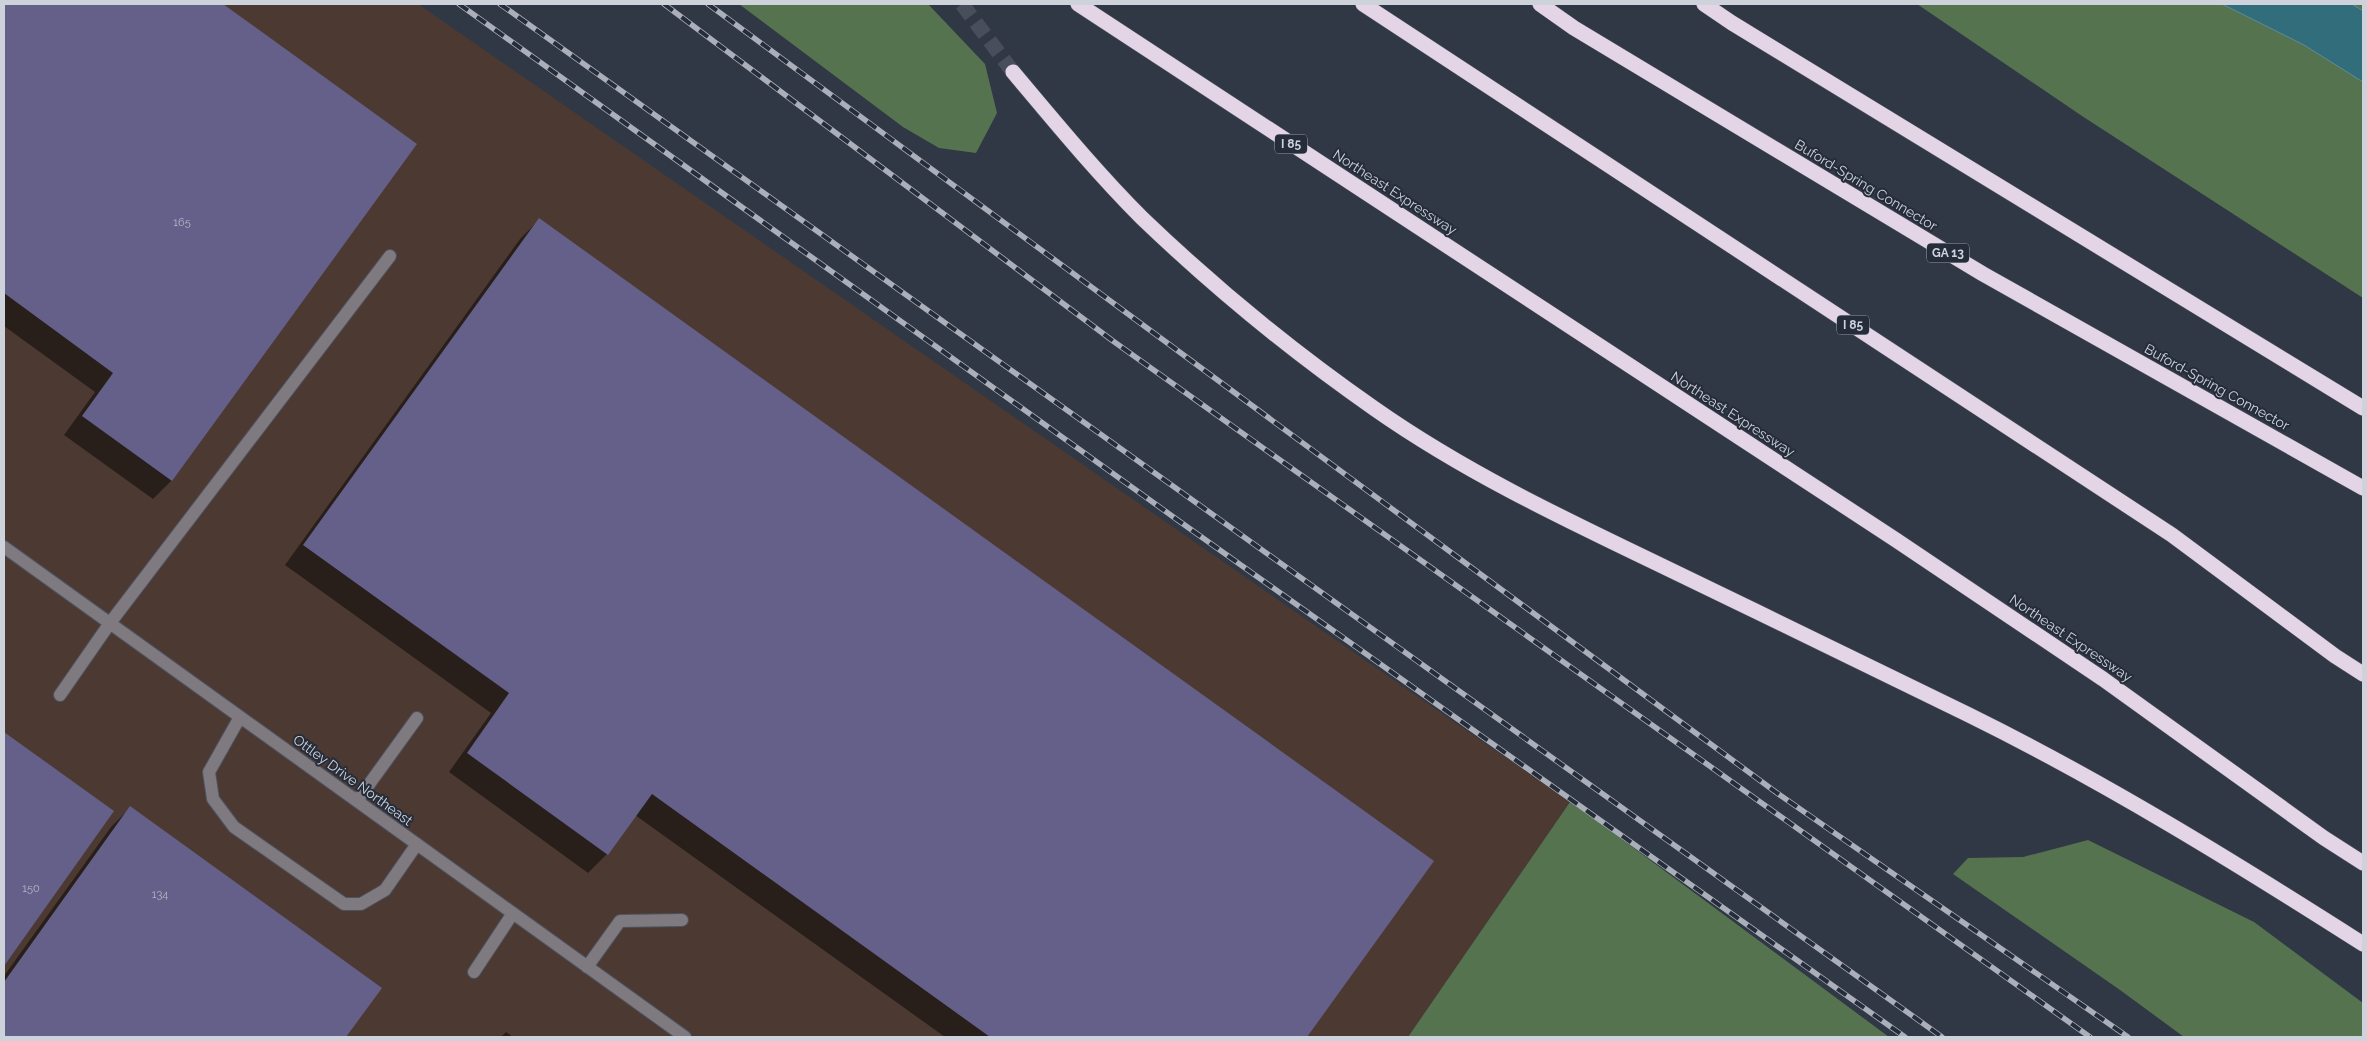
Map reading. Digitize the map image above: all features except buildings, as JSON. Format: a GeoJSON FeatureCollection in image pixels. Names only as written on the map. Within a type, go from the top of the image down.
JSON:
{"type":"FeatureCollection","features":[{"type":"Feature","properties":{"kind":"highway","name":"Northeast Expressway"},"geometry":{"type":"LineString","coordinates":[[1078,4],[1913,551],[2103,679],[2324,838],[2363,863]]}},
{"type":"Feature","properties":{"kind":"highway","name":"I 85"},"geometry":{"type":"LineString","coordinates":[[1363,4],[2172,535],[2335,656],[2363,674]]}},
{"type":"Feature","properties":{"kind":"highway","name":"Buford-Spring Connector"},"geometry":{"type":"LineString","coordinates":[[1540,4],[1574,28],[1983,274],[2363,488]]}},
{"type":"Feature","properties":{"kind":"highway"},"geometry":{"type":"LineString","coordinates":[[1704,4],[1732,23],[2363,408]]}},
{"type":"Feature","properties":{"kind":"highway"},"geometry":{"type":"LineString","coordinates":[[1013,72],[1084,157],[1142,217],[1224,293],[1288,346],[1378,411],[1448,456],[1546,510],[1974,717],[2137,806],[2363,944]]}},
{"type":"Feature","properties":{"kind":"street"},"geometry":{"type":"LineString","coordinates":[[60,695],[110,623],[390,256]]}},
{"type":"Feature","properties":{"kind":"street","name":"Ottley Drive Northeast"},"geometry":{"type":"LineString","coordinates":[[4,547],[685,1037]]}},
{"type":"Feature","properties":{"kind":"street"},"geometry":{"type":"LineString","coordinates":[[240,717],[209,772],[213,800],[234,826],[344,904],[361,904],[384,890],[417,844]]}},
{"type":"Feature","properties":{"kind":"street"},"geometry":{"type":"LineString","coordinates":[[357,801],[417,718]]}},
{"type":"Feature","properties":{"kind":"street"},"geometry":{"type":"LineString","coordinates":[[474,972],[514,913]]}},
{"type":"Feature","properties":{"kind":"street"},"geometry":{"type":"LineString","coordinates":[[587,967],[620,921],[682,920]]}},
{"type":"Feature","properties":{"kind":"shaded area"},"geometry":{"type":"Polygon","coordinates":[[[4,4],[418,4],[1570,802],[1408,1037],[4,1037],[4,4]]]}},
{"type":"Feature","properties":{"kind":"green space"},"geometry":{"type":"Polygon","coordinates":[[[739,4],[928,4],[985,64],[997,113],[976,153],[939,148],[903,127],[739,4]]]}},
{"type":"Feature","properties":{"kind":"green space"},"geometry":{"type":"Polygon","coordinates":[[[1917,4],[2363,4],[2363,298],[2082,116],[1917,4]]]}},
{"type":"Feature","properties":{"kind":"green space"},"geometry":{"type":"Polygon","coordinates":[[[1570,802],[1600,823],[1889,1037],[1408,1037],[1570,802]]]}},
{"type":"Feature","properties":{"kind":"green space"},"geometry":{"type":"Polygon","coordinates":[[[2088,840],[2254,922],[2363,1003],[2363,1037],[2184,1037],[2120,990],[1953,874],[1968,858],[2023,857],[2088,840]]]}},
{"type":"Feature","properties":{"kind":"water"},"geometry":{"type":"Polygon","coordinates":[[[2222,4],[2352,4],[2363,11],[2363,82],[2304,45],[2222,4]]]}},
{"type":"Feature","properties":{"kind":"tunnel"},"geometry":{"type":"LineString","coordinates":[[962,4],[1013,72]]}},
{"type":"Feature","properties":{"kind":"railway"},"geometry":{"type":"LineString","coordinates":[[459,4],[1179,521],[1905,1037]]}},
{"type":"Feature","properties":{"kind":"railway"},"geometry":{"type":"LineString","coordinates":[[500,4],[1942,1037]]}},
{"type":"Feature","properties":{"kind":"railway"},"geometry":{"type":"LineString","coordinates":[[664,4],[1113,341],[2090,1037]]}},
{"type":"Feature","properties":{"kind":"railway"},"geometry":{"type":"LineString","coordinates":[[708,4],[1777,793],[2128,1037]]}}]}
